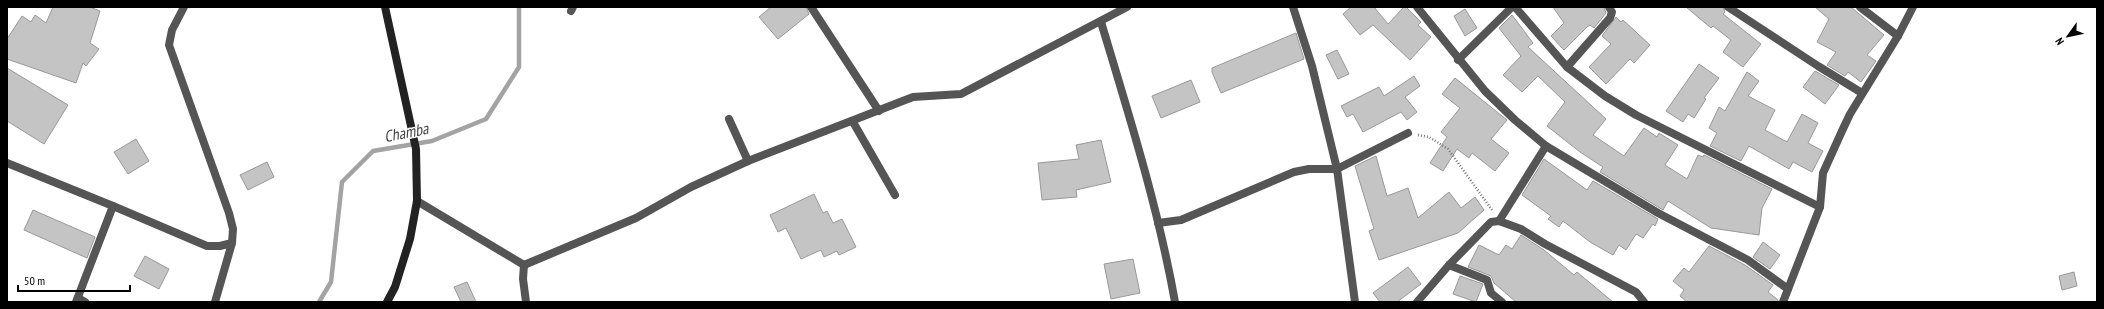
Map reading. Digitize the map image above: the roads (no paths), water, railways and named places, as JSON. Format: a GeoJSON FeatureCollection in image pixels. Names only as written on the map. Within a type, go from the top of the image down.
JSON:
{"type":"FeatureCollection","features":[{"type":"Feature","properties":{"kind":"main road"},"geometry":{"type":"LineString","coordinates":[[385,7],[416,150],[417,201],[410,239],[395,287],[387,302]]}},
{"type":"Feature","properties":{"kind":"street"},"geometry":{"type":"LineString","coordinates":[[184,7],[172,30],[169,45],[229,213],[233,229],[232,243],[215,302]]}},
{"type":"Feature","properties":{"kind":"street"},"geometry":{"type":"LineString","coordinates":[[811,7],[879,111]]}},
{"type":"Feature","properties":{"kind":"street"},"geometry":{"type":"LineString","coordinates":[[524,265],[636,218],[691,187],[748,161],[852,122],[913,97],[961,94],[1101,22],[1127,7]]}},
{"type":"Feature","properties":{"kind":"street"},"geometry":{"type":"LineString","coordinates":[[1293,7],[1312,66],[1337,169],[1355,302]]}},
{"type":"Feature","properties":{"kind":"street"},"geometry":{"type":"LineString","coordinates":[[1417,7],[1458,60],[1485,91],[1515,120],[1546,146],[1658,213],[1748,260],[1788,289]]}},
{"type":"Feature","properties":{"kind":"street"},"geometry":{"type":"LineString","coordinates":[[1458,60],[1514,7],[1567,67],[1605,96],[1636,115],[1820,206]]}},
{"type":"Feature","properties":{"kind":"street"},"geometry":{"type":"LineString","coordinates":[[1567,67],[1610,18],[1612,12],[1609,7]]}},
{"type":"Feature","properties":{"kind":"street"},"geometry":{"type":"LineString","coordinates":[[1728,7],[1800,55],[1862,93]]}},
{"type":"Feature","properties":{"kind":"street"},"geometry":{"type":"LineString","coordinates":[[1860,7],[1898,36]]}},
{"type":"Feature","properties":{"kind":"street"},"geometry":{"type":"LineString","coordinates":[[1783,302],[1820,206],[1823,173],[1850,114],[1898,36],[1913,7]]}},
{"type":"Feature","properties":{"kind":"street"},"geometry":{"type":"LineString","coordinates":[[1101,22],[1148,178],[1175,302]]}},
{"type":"Feature","properties":{"kind":"street"},"geometry":{"type":"LineString","coordinates":[[729,119],[748,161]]}},
{"type":"Feature","properties":{"kind":"street"},"geometry":{"type":"LineString","coordinates":[[852,122],[895,195]]}},
{"type":"Feature","properties":{"kind":"street"},"geometry":{"type":"LineString","coordinates":[[1158,223],[1181,220],[1294,172],[1309,169],[1337,169],[1408,133]]}},
{"type":"Feature","properties":{"kind":"street"},"geometry":{"type":"LineString","coordinates":[[1499,221],[1546,146]]}},
{"type":"Feature","properties":{"kind":"street"},"geometry":{"type":"LineString","coordinates":[[7,163],[207,246],[220,246],[232,243]]}},
{"type":"Feature","properties":{"kind":"street"},"geometry":{"type":"LineString","coordinates":[[417,201],[524,265]]}},
{"type":"Feature","properties":{"kind":"street"},"geometry":{"type":"LineString","coordinates":[[80,301],[113,206]]}},
{"type":"Feature","properties":{"kind":"street"},"geometry":{"type":"LineString","coordinates":[[1419,301],[1449,265],[1491,222],[1499,221],[1521,229],[1545,244],[1636,292],[1644,302]]}},
{"type":"Feature","properties":{"kind":"street"},"geometry":{"type":"LineString","coordinates":[[220,246],[227,259]]}},
{"type":"Feature","properties":{"kind":"street"},"geometry":{"type":"LineString","coordinates":[[524,265],[523,279],[526,302]]}},
{"type":"Feature","properties":{"kind":"street"},"geometry":{"type":"LineString","coordinates":[[1449,265],[1487,280],[1491,293],[1502,302]]}},
{"type":"Feature","properties":{"kind":"waterway","name":"Chamba"},"geometry":{"type":"LineString","coordinates":[[319,302],[331,282],[342,182],[373,151],[432,141],[486,119],[519,67],[519,7]]}}]}
